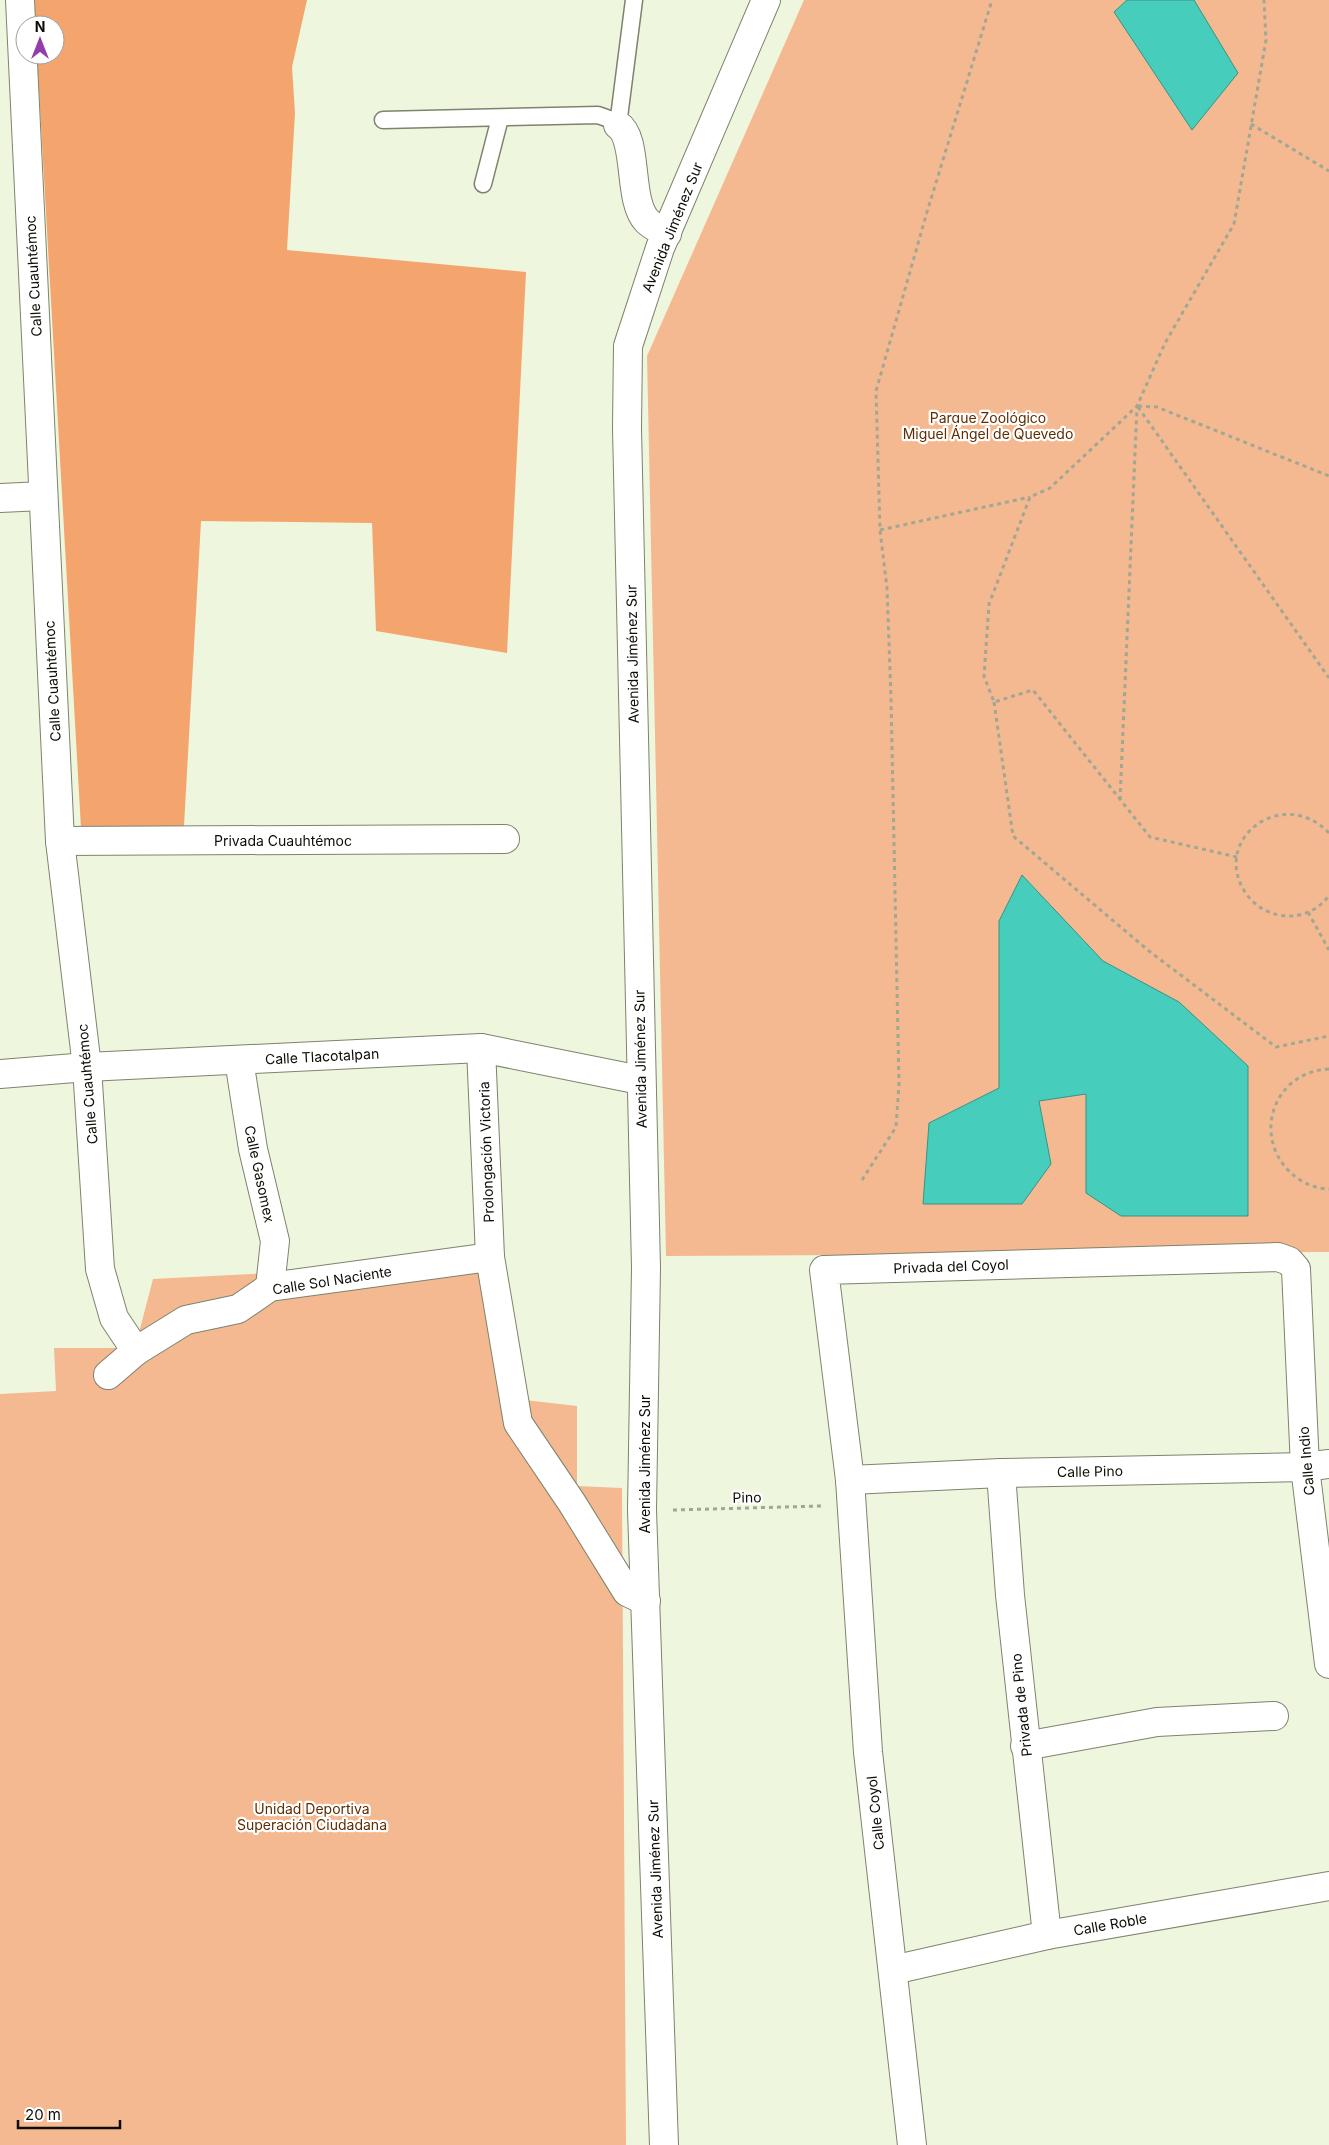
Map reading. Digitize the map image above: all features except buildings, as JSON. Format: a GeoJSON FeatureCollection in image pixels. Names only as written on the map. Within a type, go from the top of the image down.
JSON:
{"type":"FeatureCollection","features":[{"type":"Feature","properties":{"kind":"street","name":"Calle Cuauhtémoc"},"geometry":{"type":"LineString","coordinates":[[20,0],[60,841],[87,1067],[100,1269],[114,1318],[136,1351]]}},
{"type":"Feature","properties":{"kind":"street","name":"Avenida Jiménez Sur"},"geometry":{"type":"LineString","coordinates":[[664,2145],[642,1510],[646,1268],[640,1080],[627,428],[628,346],[667,234],[766,0]]}},
{"type":"Feature","properties":{"kind":"street"},"geometry":{"type":"LineString","coordinates":[[618,125],[623,128],[628,142],[638,206],[647,220],[667,234]]}},
{"type":"Feature","properties":{"kind":"street"},"geometry":{"type":"LineString","coordinates":[[0,498],[43,496]]}},
{"type":"Feature","properties":{"kind":"street","name":"Privada Cuauhtémoc"},"geometry":{"type":"LineString","coordinates":[[60,841],[505,840]]}},
{"type":"Feature","properties":{"kind":"street","name":"Calle Tlacotalpan"},"geometry":{"type":"LineString","coordinates":[[0,1074],[87,1067],[482,1048],[640,1080]]}},
{"type":"Feature","properties":{"kind":"street","name":"Prolongación Victoria"},"geometry":{"type":"LineString","coordinates":[[482,1048],[490,1257],[518,1423],[572,1503],[627,1592],[646,1600]]}},
{"type":"Feature","properties":{"kind":"street","name":"Calle Gasomex"},"geometry":{"type":"LineString","coordinates":[[239,1060],[253,1149],[275,1241],[270,1287]]}},
{"type":"Feature","properties":{"kind":"street","name":"Calle Sol Naciente"},"geometry":{"type":"LineString","coordinates":[[108,1375],[136,1351],[186,1320],[238,1309],[270,1287],[490,1257]]}},
{"type":"Feature","properties":{"kind":"street","name":"Privada del Coyol"},"geometry":{"type":"LineString","coordinates":[[851,1492],[824,1270],[1278,1257],[1289,1261]]}},
{"type":"Feature","properties":{"kind":"street","name":"Calle Indio"},"geometry":{"type":"LineString","coordinates":[[1289,1261],[1296,1269],[1317,1465],[1329,1664]]}},
{"type":"Feature","properties":{"kind":"street","name":"Calle Pino"},"geometry":{"type":"LineString","coordinates":[[851,1492],[1002,1473],[1317,1465]]}},
{"type":"Feature","properties":{"kind":"street","name":"Privada de Pino"},"geometry":{"type":"LineString","coordinates":[[1002,1473],[1010,1595],[1047,1935]]}},
{"type":"Feature","properties":{"kind":"street","name":"Calle Coyol"},"geometry":{"type":"LineString","coordinates":[[851,1492],[868,1752],[912,2145]]}},
{"type":"Feature","properties":{"kind":"street"},"geometry":{"type":"LineString","coordinates":[[1025,1746],[1158,1722],[1274,1716]]}},
{"type":"Feature","properties":{"kind":"street","name":"Calle Roble"},"geometry":{"type":"LineString","coordinates":[[893,1970],[1047,1935],[1329,1886]]}},
{"type":"Feature","properties":{"kind":"lane"},"geometry":{"type":"LineString","coordinates":[[618,125],[634,0]]}},
{"type":"Feature","properties":{"kind":"lane"},"geometry":{"type":"LineString","coordinates":[[383,120],[598,115],[612,120],[618,125]]}},
{"type":"Feature","properties":{"kind":"lane"},"geometry":{"type":"LineString","coordinates":[[482,184],[500,118]]}},
{"type":"Feature","properties":{"kind":"path"},"geometry":{"type":"LineString","coordinates":[[862,1180],[896,1127],[899,1085],[892,698],[887,588],[880,530],[876,391],[927,212],[992,0]]}},
{"type":"Feature","properties":{"kind":"path"},"geometry":{"type":"LineString","coordinates":[[1120,800],[1137,406],[1165,343],[1234,224],[1266,40],[1264,0]]}},
{"type":"Feature","properties":{"kind":"path"},"geometry":{"type":"LineString","coordinates":[[1251,124],[1329,171]]}},
{"type":"Feature","properties":{"kind":"path"},"geometry":{"type":"LineString","coordinates":[[880,530],[1030,497],[1050,488],[1137,406],[1158,407],[1329,476]]}},
{"type":"Feature","properties":{"kind":"path"},"geometry":{"type":"LineString","coordinates":[[1137,406],[1329,678]]}},
{"type":"Feature","properties":{"kind":"path"},"geometry":{"type":"LineString","coordinates":[[1030,497],[989,604],[984,676],[994,702],[1013,836],[1149,951],[1276,1047],[1329,1036]]}},
{"type":"Feature","properties":{"kind":"path"},"geometry":{"type":"LineString","coordinates":[[994,702],[1033,690],[1150,837],[1237,857]]}},
{"type":"Feature","properties":{"kind":"path"},"geometry":{"type":"LineString","coordinates":[[1329,833],[1316,821],[1307,817],[1295,814],[1272,816],[1262,820],[1251,829],[1241,845],[1237,857],[1237,871],[1241,887],[1259,907],[1277,915],[1288,916],[1308,912],[1329,895]]}},
{"type":"Feature","properties":{"kind":"path"},"geometry":{"type":"LineString","coordinates":[[1308,912],[1329,950]]}},
{"type":"Feature","properties":{"kind":"path"},"geometry":{"type":"LineString","coordinates":[[1329,1069],[1316,1070],[1297,1078],[1282,1093],[1272,1111],[1270,1132],[1275,1152],[1286,1170],[1303,1183],[1329,1189]]}},
{"type":"Feature","properties":{"kind":"path","name":"Pino"},"geometry":{"type":"LineString","coordinates":[[642,1510],[851,1492]]}},
{"type":"Feature","properties":{"kind":"green space","name":"Parque Zoológico Miguel Ángel de Quevedo"},"geometry":{"type":"Polygon","coordinates":[[[804,0],[1329,0],[1329,1252],[666,1256],[647,356],[804,0]]]}},
{"type":"Feature","properties":{"kind":"green space","name":"Unidad Deportiva Superación Ciudadana"},"geometry":{"type":"Polygon","coordinates":[[[501,1261],[525,1400],[577,1406],[577,1486],[622,1488],[626,2145],[0,2145],[0,1394],[56,1391],[54,1348],[135,1348],[153,1279],[501,1261]]]}},
{"type":"Feature","properties":{"kind":"shaded area"},"geometry":{"type":"Polygon","coordinates":[[[34,0],[307,0],[292,67],[295,113],[287,250],[526,272],[507,653],[376,631],[372,523],[201,521],[184,826],[81,828],[38,65],[65,65],[65,15],[35,15],[34,0]]]}},
{"type":"Feature","properties":{"kind":"water"},"geometry":{"type":"Polygon","coordinates":[[[1127,0],[1194,0],[1238,73],[1192,130],[1114,12],[1127,0]]]}},
{"type":"Feature","properties":{"kind":"water"},"geometry":{"type":"Polygon","coordinates":[[[1022,875],[1103,961],[1179,1002],[1248,1066],[1248,1216],[1121,1216],[1086,1193],[1086,1094],[1039,1101],[1051,1164],[1022,1204],[923,1204],[929,1123],[999,1088],[999,921],[1022,875]]]}}]}
